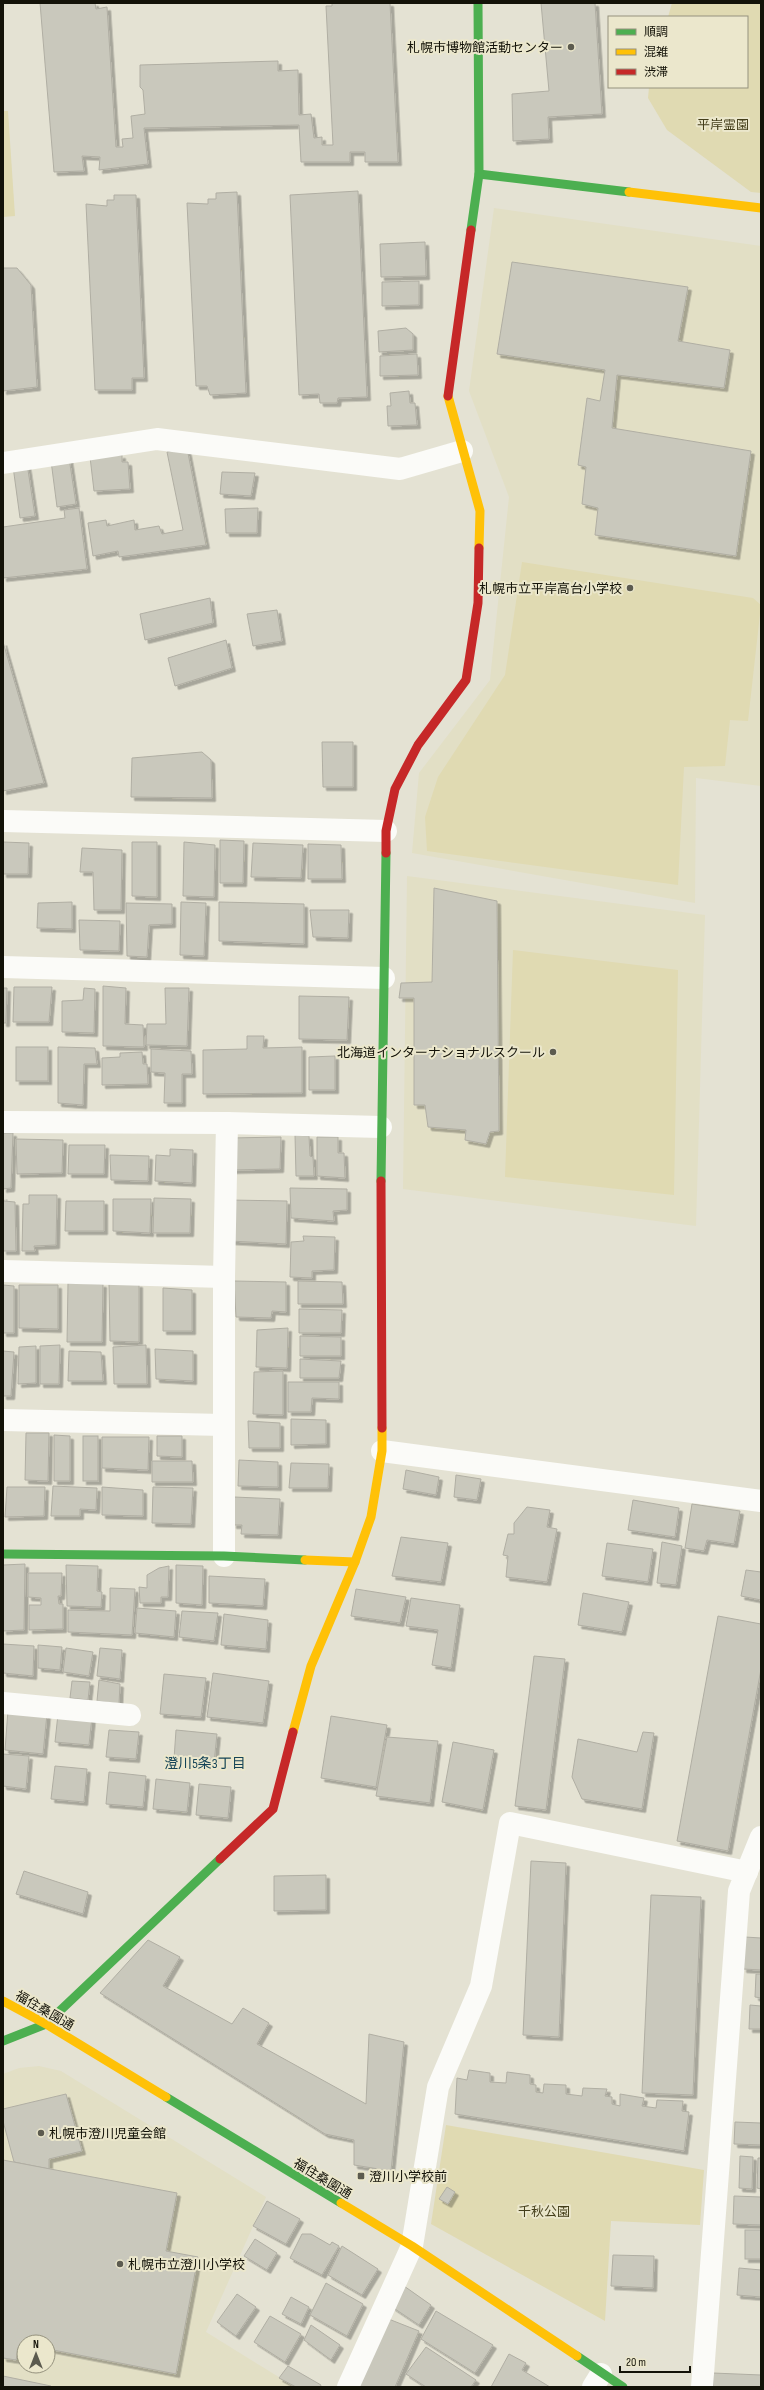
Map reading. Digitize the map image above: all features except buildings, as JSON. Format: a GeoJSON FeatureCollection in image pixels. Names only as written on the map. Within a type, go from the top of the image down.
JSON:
{"type":"FeatureCollection","features":[{"type":"Feature","properties":{"kind":"street"},"geometry":{"type":"LineString","coordinates":[[3,2041],[46,2024],[273,1809],[311,1666],[355,1562],[371,1517],[382,1451],[381,1127],[386,831],[395,789],[418,745],[466,680],[478,603],[480,511],[462,451],[447,392],[479,174],[478,3]]}},
{"type":"Feature","properties":{"kind":"street"},"geometry":{"type":"LineString","coordinates":[[479,174],[761,208]]}},
{"type":"Feature","properties":{"kind":"street"},"geometry":{"type":"LineString","coordinates":[[3,463],[157,439],[400,469],[462,451]]}},
{"type":"Feature","properties":{"kind":"street"},"geometry":{"type":"LineString","coordinates":[[3,821],[386,831]]}},
{"type":"Feature","properties":{"kind":"street"},"geometry":{"type":"LineString","coordinates":[[3,967],[384,978]]}},
{"type":"Feature","properties":{"kind":"street"},"geometry":{"type":"LineString","coordinates":[[3,1122],[227,1123],[381,1127]]}},
{"type":"Feature","properties":{"kind":"street"},"geometry":{"type":"LineString","coordinates":[[224,1556],[224,1276],[227,1123]]}},
{"type":"Feature","properties":{"kind":"street"},"geometry":{"type":"LineString","coordinates":[[3,1271],[224,1276]]}},
{"type":"Feature","properties":{"kind":"street"},"geometry":{"type":"LineString","coordinates":[[3,1420],[223,1425]]}},
{"type":"Feature","properties":{"kind":"street"},"geometry":{"type":"LineString","coordinates":[[382,1451],[761,1500]]}},
{"type":"Feature","properties":{"kind":"street"},"geometry":{"type":"LineString","coordinates":[[3,1554],[224,1556],[355,1562]]}},
{"type":"Feature","properties":{"kind":"street"},"geometry":{"type":"LineString","coordinates":[[3,1703],[130,1715]]}},
{"type":"Feature","properties":{"kind":"street"},"geometry":{"type":"LineString","coordinates":[[348,2387],[412,2246],[438,2087],[481,1986],[510,1823],[747,1872]]}},
{"type":"Feature","properties":{"kind":"street"},"geometry":{"type":"LineString","coordinates":[[702,2387],[739,1891],[761,1838]]}},
{"type":"Feature","properties":{"kind":"street","name":"福住桑園通"},"geometry":{"type":"LineString","coordinates":[[3,2001],[46,2024],[412,2246],[597,2381],[623,2387]]}},
{"type":"Feature","properties":{"kind":"shaded area","name":"札幌市立平岸高台小学校"},"geometry":{"type":"Polygon","coordinates":[[[494,208],[761,246],[761,786],[696,778],[695,903],[412,853],[419,773],[490,680],[509,497],[469,391],[494,208]]]}},
{"type":"Feature","properties":{"kind":"shaded area","name":"北海道インターナショナルスクール"},"geometry":{"type":"Polygon","coordinates":[[[407,876],[705,915],[696,1226],[403,1189],[407,876]]]}},
{"type":"Feature","properties":{"kind":"shaded area","name":"札幌市立澄川小学校"},"geometry":{"type":"Polygon","coordinates":[[[39,2066],[61,2071],[266,2197],[206,2332],[295,2387],[3,2387],[3,2074],[19,2068],[39,2066]]]}},
{"type":"Feature","properties":{"kind":"green space","name":"平岸霊園"},"geometry":{"type":"Polygon","coordinates":[[[672,3],[761,3],[761,193],[751,192],[667,130],[648,98],[649,88],[748,88],[748,16],[668,16],[672,3]]]}},
{"type":"Feature","properties":{"kind":"green space"},"geometry":{"type":"Polygon","coordinates":[[[3,111],[8,111],[15,216],[3,217],[3,111]]]}},
{"type":"Feature","properties":{"kind":"green space"},"geometry":{"type":"Polygon","coordinates":[[[522,562],[753,598],[761,605],[748,721],[730,720],[725,766],[684,767],[678,885],[427,851],[425,817],[438,777],[505,675],[522,562]]]}},
{"type":"Feature","properties":{"kind":"green space"},"geometry":{"type":"Polygon","coordinates":[[[513,950],[678,970],[674,1195],[505,1177],[513,950]]]}},
{"type":"Feature","properties":{"kind":"green space","name":"千秋公園"},"geometry":{"type":"Polygon","coordinates":[[[446,2125],[704,2170],[700,2225],[611,2221],[605,2321],[431,2224],[446,2125]]]}},
{"type":"Feature","properties":{"kind":"traffic: fast"},"geometry":{"type":"LineString","coordinates":[[471,230],[479,174],[478,3]]}},
{"type":"Feature","properties":{"kind":"traffic: fast"},"geometry":{"type":"LineString","coordinates":[[479,174],[629,192]]}},
{"type":"Feature","properties":{"kind":"traffic: fast"},"geometry":{"type":"LineString","coordinates":[[381,1181],[386,853]]}},
{"type":"Feature","properties":{"kind":"traffic: fast"},"geometry":{"type":"LineString","coordinates":[[3,1554],[224,1556],[305,1560]]}},
{"type":"Feature","properties":{"kind":"traffic: fast"},"geometry":{"type":"LineString","coordinates":[[3,2041],[46,2024],[220,1859]]}},
{"type":"Feature","properties":{"kind":"traffic: fast"},"geometry":{"type":"LineString","coordinates":[[166,2097],[341,2203]]}},
{"type":"Feature","properties":{"kind":"traffic: fast"},"geometry":{"type":"LineString","coordinates":[[577,2356],[623,2387]]}},
{"type":"Feature","properties":{"kind":"traffic: slow"},"geometry":{"type":"LineString","coordinates":[[629,192],[761,208]]}},
{"type":"Feature","properties":{"kind":"traffic: slow"},"geometry":{"type":"LineString","coordinates":[[448,396],[480,511],[479,548]]}},
{"type":"Feature","properties":{"kind":"traffic: slow"},"geometry":{"type":"LineString","coordinates":[[293,1732],[311,1666],[355,1562],[371,1517],[382,1451],[382,1428]]}},
{"type":"Feature","properties":{"kind":"traffic: slow"},"geometry":{"type":"LineString","coordinates":[[305,1560],[355,1562]]}},
{"type":"Feature","properties":{"kind":"traffic: slow"},"geometry":{"type":"LineString","coordinates":[[3,2001],[46,2024],[166,2097]]}},
{"type":"Feature","properties":{"kind":"traffic: slow"},"geometry":{"type":"LineString","coordinates":[[341,2203],[412,2246],[577,2356]]}},
{"type":"Feature","properties":{"kind":"traffic: jam"},"geometry":{"type":"LineString","coordinates":[[448,396],[471,230]]}},
{"type":"Feature","properties":{"kind":"traffic: jam"},"geometry":{"type":"LineString","coordinates":[[386,853],[386,831],[395,789],[418,745],[466,680],[478,603],[479,548]]}},
{"type":"Feature","properties":{"kind":"traffic: jam"},"geometry":{"type":"LineString","coordinates":[[381,1181],[382,1428]]}},
{"type":"Feature","properties":{"kind":"traffic: jam"},"geometry":{"type":"LineString","coordinates":[[220,1859],[273,1809],[293,1732]]}},
{"type":"Feature","properties":{"kind":"place","name":"札幌市博物館活動センター"},"geometry":{"type":"Point","coordinates":[571,47]}},
{"type":"Feature","properties":{"kind":"place","name":"札幌市立平岸高台小学校"},"geometry":{"type":"Point","coordinates":[630,588]}},
{"type":"Feature","properties":{"kind":"place","name":"北海道インターナショナルスクール"},"geometry":{"type":"Point","coordinates":[553,1052]}},
{"type":"Feature","properties":{"kind":"place","name":"札幌市澄川児童会館"},"geometry":{"type":"Point","coordinates":[41,2133]}},
{"type":"Feature","properties":{"kind":"place","name":"澄川小学校前"},"geometry":{"type":"Point","coordinates":[361,2176]}},
{"type":"Feature","properties":{"kind":"place","name":"札幌市立澄川小学校"},"geometry":{"type":"Point","coordinates":[120,2264]}},
{"type":"Feature","properties":{"kind":"district","name":"澄川5条3丁目"},"geometry":{"type":"Point","coordinates":[205,1763]}}]}
